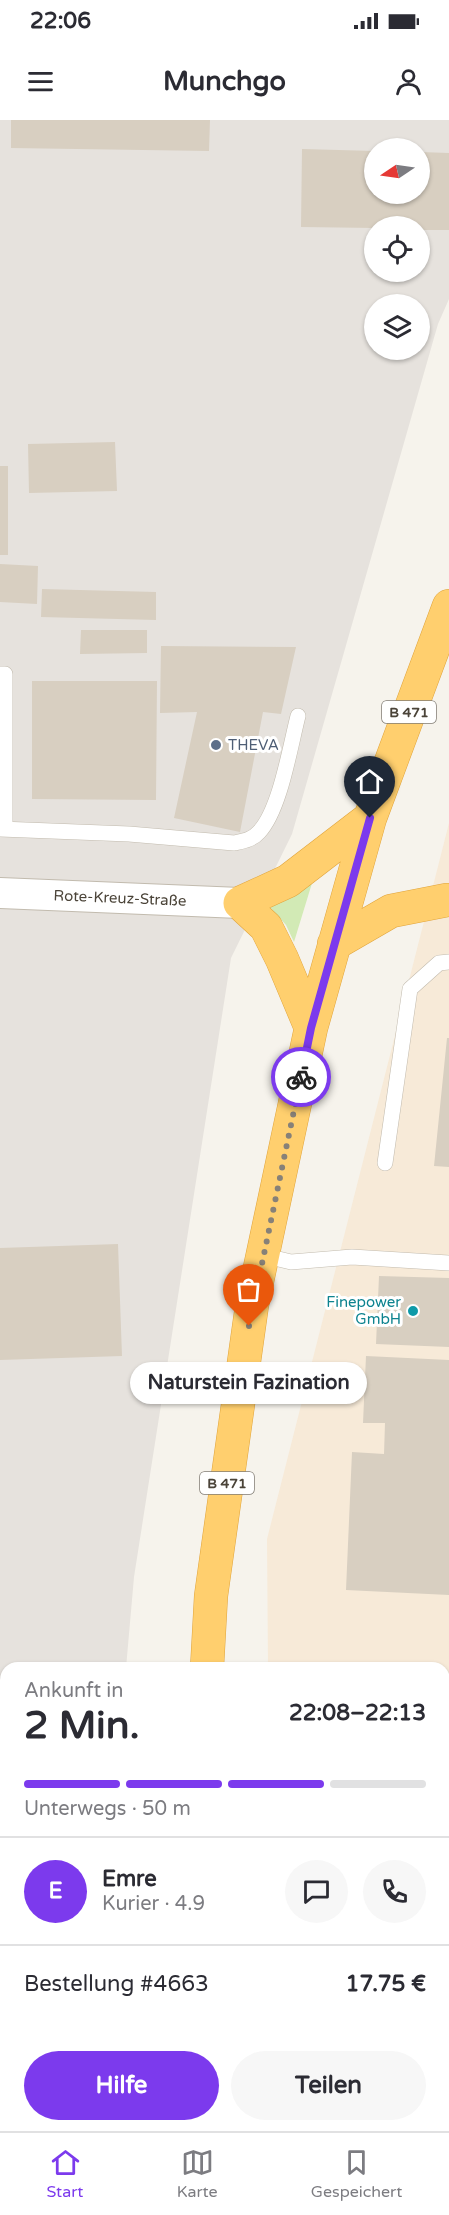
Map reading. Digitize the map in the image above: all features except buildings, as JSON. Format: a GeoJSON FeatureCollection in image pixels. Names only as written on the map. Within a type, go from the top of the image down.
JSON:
{"type":"FeatureCollection","features":[{"type":"Feature","properties":{"kind":"highway","name":"B 471"},"geometry":{"type":"LineString","coordinates":[[207,1662],[213,1585],[252,1305],[311,1028],[370,818],[449,606]]}},
{"type":"Feature","properties":{"kind":"highway"},"geometry":{"type":"LineString","coordinates":[[311,1028],[282,958],[266,927],[240,903],[288,881],[370,818]]}},
{"type":"Feature","properties":{"kind":"highway"},"geometry":{"type":"LineString","coordinates":[[334,944],[391,911],[448,900]]}},
{"type":"Feature","properties":{"kind":"street","name":"Rote-Kreuz-Straße"},"geometry":{"type":"LineString","coordinates":[[0,893],[240,903]]}},
{"type":"Feature","properties":{"kind":"lane"},"geometry":{"type":"LineString","coordinates":[[0,674],[5,674],[2,829],[129,834],[234,843],[249,840],[260,832],[274,806],[298,716]]}},
{"type":"Feature","properties":{"kind":"lane"},"geometry":{"type":"LineString","coordinates":[[385,1163],[410,989],[439,963],[449,962]]}},
{"type":"Feature","properties":{"kind":"lane"},"geometry":{"type":"LineString","coordinates":[[262,1255],[291,1262],[352,1257],[449,1263]]}},
{"type":"Feature","properties":{"kind":"shaded area"},"geometry":{"type":"Polygon","coordinates":[[[0,120],[449,120],[449,299],[438,324],[430,352],[430,294],[364,294],[364,360],[428,360],[292,834],[231,958],[134,1577],[127,1662],[0,1662],[0,120]]]}},
{"type":"Feature","properties":{"kind":"shaded area"},"geometry":{"type":"Polygon","coordinates":[[[449,823],[449,1662],[268,1662],[267,1539],[449,823]]]}},
{"type":"Feature","properties":{"kind":"green space"},"geometry":{"type":"Polygon","coordinates":[[[316,870],[294,942],[286,925],[269,906],[316,870]]]}},
{"type":"Feature","properties":{"kind":"way so far"},"geometry":{"type":"LineString","coordinates":[[249,1326],[301,1077]]}},
{"type":"Feature","properties":{"kind":"place","name":"THEVA"},"geometry":{"type":"Point","coordinates":[216,745]}},
{"type":"Feature","properties":{"kind":"place","name":"Finepower GmbH"},"geometry":{"type":"Point","coordinates":[413,1311]}},
{"type":"Feature","properties":{"kind":"place","name":"Naturstein Fazination"},"geometry":{"type":"Point","coordinates":[249,1326]}},
{"type":"Feature","properties":{"kind":"route"},"geometry":{"type":"LineString","coordinates":[[301,1077],[311,1028],[370,818]]}}]}
